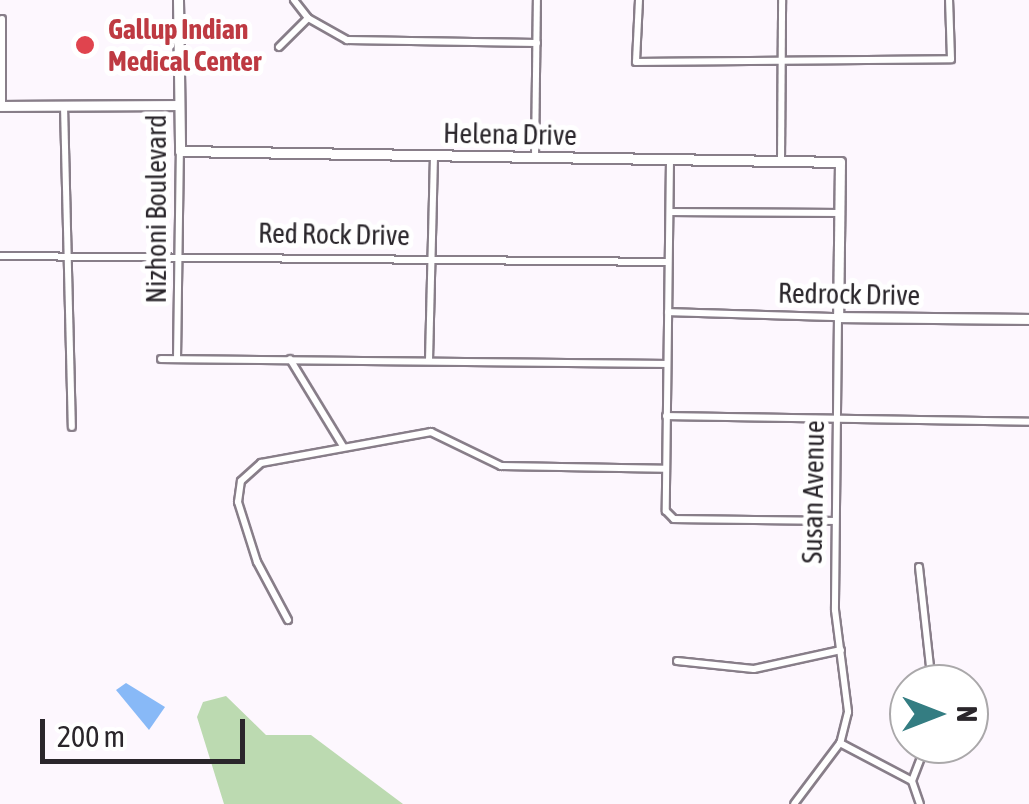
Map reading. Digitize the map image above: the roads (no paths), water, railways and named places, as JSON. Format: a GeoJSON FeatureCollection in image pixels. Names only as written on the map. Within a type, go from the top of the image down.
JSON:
{"type":"FeatureCollection","features":[{"type":"Feature","properties":{"kind":"main road","name":"Nizhoni Boulevard"},"geometry":{"type":"LineString","coordinates":[[178,0],[180,151]]}},
{"type":"Feature","properties":{"kind":"main road"},"geometry":{"type":"LineString","coordinates":[[1,106],[179,105]]}},
{"type":"Feature","properties":{"kind":"main road","name":"Helena Drive"},"geometry":{"type":"LineString","coordinates":[[180,151],[840,162]]}},
{"type":"Feature","properties":{"kind":"main road","name":"Susan Avenue"},"geometry":{"type":"LineString","coordinates":[[838,317],[840,162]]}},
{"type":"Feature","properties":{"kind":"main road","name":"Redrock Drive"},"geometry":{"type":"LineString","coordinates":[[838,317],[1029,319]]}},
{"type":"Feature","properties":{"kind":"street"},"geometry":{"type":"LineString","coordinates":[[294,0],[308,18],[347,40],[375,44],[537,43]]}},
{"type":"Feature","properties":{"kind":"street"},"geometry":{"type":"LineString","coordinates":[[536,0],[536,156]]}},
{"type":"Feature","properties":{"kind":"street"},"geometry":{"type":"LineString","coordinates":[[639,0],[636,62],[950,58],[949,0]]}},
{"type":"Feature","properties":{"kind":"street"},"geometry":{"type":"LineString","coordinates":[[781,160],[782,0]]}},
{"type":"Feature","properties":{"kind":"street"},"geometry":{"type":"LineString","coordinates":[[280,46],[308,18]]}},
{"type":"Feature","properties":{"kind":"street"},"geometry":{"type":"LineString","coordinates":[[1,106],[2,19]]}},
{"type":"Feature","properties":{"kind":"street"},"geometry":{"type":"LineString","coordinates":[[64,105],[72,427]]}},
{"type":"Feature","properties":{"kind":"street","name":"Nizhoni Boulevard"},"geometry":{"type":"LineString","coordinates":[[178,359],[180,151]]}},
{"type":"Feature","properties":{"kind":"street"},"geometry":{"type":"LineString","coordinates":[[429,360],[434,155]]}},
{"type":"Feature","properties":{"kind":"street"},"geometry":{"type":"LineString","coordinates":[[670,158],[666,511],[674,518],[835,520]]}},
{"type":"Feature","properties":{"kind":"street"},"geometry":{"type":"LineString","coordinates":[[670,212],[840,213]]}},
{"type":"Feature","properties":{"kind":"street","name":"Red Rock Drive"},"geometry":{"type":"LineString","coordinates":[[0,256],[177,254],[668,262]]}},
{"type":"Feature","properties":{"kind":"street","name":"Redrock Drive"},"geometry":{"type":"LineString","coordinates":[[668,312],[838,317]]}},
{"type":"Feature","properties":{"kind":"street","name":"Susan Avenue"},"geometry":{"type":"LineString","coordinates":[[794,804],[840,743],[850,687],[841,650],[835,520],[838,317]]}},
{"type":"Feature","properties":{"kind":"street"},"geometry":{"type":"LineString","coordinates":[[161,359],[667,364]]}},
{"type":"Feature","properties":{"kind":"street"},"geometry":{"type":"LineString","coordinates":[[290,359],[344,446]]}},
{"type":"Feature","properties":{"kind":"street"},"geometry":{"type":"LineString","coordinates":[[666,416],[1029,422]]}},
{"type":"Feature","properties":{"kind":"street"},"geometry":{"type":"LineString","coordinates":[[288,620],[257,562],[238,502],[242,482],[261,463],[430,432],[501,466],[665,469]]}},
{"type":"Feature","properties":{"kind":"street"},"geometry":{"type":"LineString","coordinates":[[918,567],[930,664]]}},
{"type":"Feature","properties":{"kind":"street"},"geometry":{"type":"LineString","coordinates":[[678,661],[754,669],[841,650]]}},
{"type":"Feature","properties":{"kind":"street"},"geometry":{"type":"LineString","coordinates":[[840,743],[912,781]]}},
{"type":"Feature","properties":{"kind":"street"},"geometry":{"type":"LineString","coordinates":[[918,764],[912,781],[920,804]]}},
{"type":"Feature","properties":{"kind":"water"},"geometry":{"type":"Polygon","coordinates":[[[126,683],[165,707],[149,730],[116,690],[126,683]]]}},
{"type":"Feature","properties":{"kind":"place","name":"Gallup Indian Medical Center"},"geometry":{"type":"Point","coordinates":[85,45]}}]}
